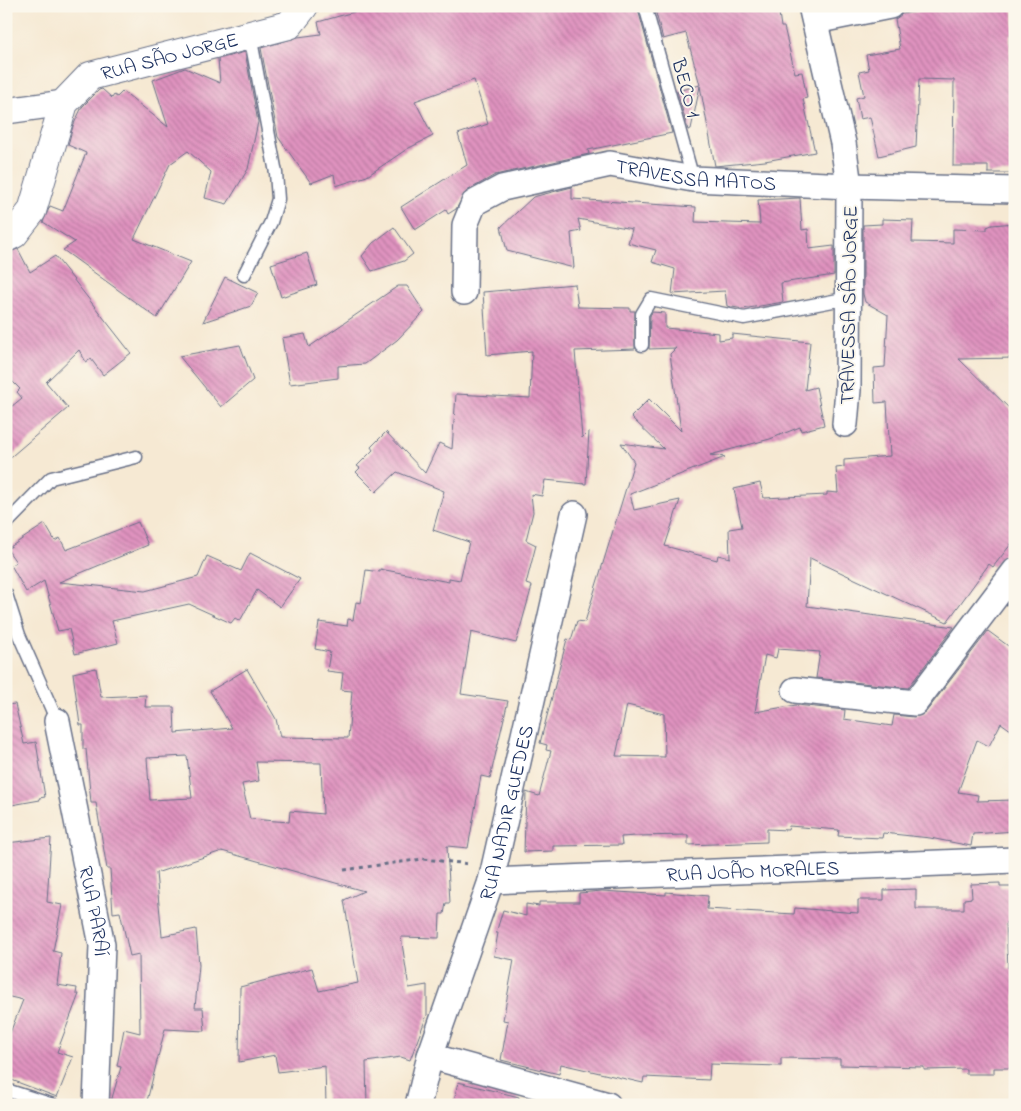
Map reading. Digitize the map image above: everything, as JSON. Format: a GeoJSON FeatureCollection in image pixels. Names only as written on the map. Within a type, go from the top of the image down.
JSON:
{"type":"FeatureCollection","features":[{"type":"Feature","properties":{"kind":"street","name":"RUA SÃO JORGE"},"geometry":{"type":"LineString","coordinates":[[64,103],[90,76],[289,25],[304,6]]}},
{"type":"Feature","properties":{"kind":"street"},"geometry":{"type":"LineString","coordinates":[[813,13],[890,6]]}},
{"type":"Feature","properties":{"kind":"street","name":"TRAVESSA SÃO JORGE"},"geometry":{"type":"LineString","coordinates":[[813,13],[843,144],[849,186],[848,390],[845,424]]}},
{"type":"Feature","properties":{"kind":"street"},"geometry":{"type":"LineString","coordinates":[[6,111],[64,103],[32,211],[14,234],[6,238]]}},
{"type":"Feature","properties":{"kind":"street","name":"TRAVESSA MATOS"},"geometry":{"type":"LineString","coordinates":[[464,292],[465,224],[474,203],[502,188],[610,164],[693,179],[849,186],[1015,190]]}},
{"type":"Feature","properties":{"kind":"street","name":"RUA NADIR GUEDES"},"geometry":{"type":"LineString","coordinates":[[418,1105],[430,1056],[493,874],[574,514]]}},
{"type":"Feature","properties":{"kind":"street"},"geometry":{"type":"LineString","coordinates":[[795,690],[915,703],[1015,571]]}},
{"type":"Feature","properties":{"kind":"street","name":"RUA PARAÍ"},"geometry":{"type":"LineString","coordinates":[[57,721],[102,945],[96,1105]]}},
{"type":"Feature","properties":{"kind":"street","name":"RUA JOÃO MORALES"},"geometry":{"type":"LineString","coordinates":[[493,874],[1015,860]]}},
{"type":"Feature","properties":{"kind":"street"},"geometry":{"type":"LineString","coordinates":[[430,1056],[608,1105]]}},
{"type":"Feature","properties":{"kind":"lane","name":"BECO 1"},"geometry":{"type":"LineString","coordinates":[[645,6],[693,179]]}},
{"type":"Feature","properties":{"kind":"lane"},"geometry":{"type":"LineString","coordinates":[[244,276],[271,222],[278,199],[276,172],[250,35]]}},
{"type":"Feature","properties":{"kind":"lane"},"geometry":{"type":"LineString","coordinates":[[642,345],[642,314],[651,299],[744,318],[849,298]]}},
{"type":"Feature","properties":{"kind":"lane"},"geometry":{"type":"LineString","coordinates":[[6,524],[51,478],[136,457]]}},
{"type":"Feature","properties":{"kind":"lane"},"geometry":{"type":"LineString","coordinates":[[6,594],[19,635],[57,721]]}},
{"type":"Feature","properties":{"kind":"lane"},"geometry":{"type":"LineString","coordinates":[[6,636],[19,635]]}},
{"type":"Feature","properties":{"kind":"lane"},"geometry":{"type":"LineString","coordinates":[[6,1090],[53,1105]]}},
{"type":"Feature","properties":{"kind":"path"},"geometry":{"type":"LineString","coordinates":[[344,870],[423,859],[493,874]]}},
{"type":"Feature","properties":{"kind":"building"},"geometry":{"type":"Polygon","coordinates":[[[375,6],[637,6],[672,133],[588,150],[589,154],[495,175],[467,191],[456,209],[448,214],[446,210],[415,230],[401,207],[467,165],[458,134],[488,124],[474,80],[415,101],[433,136],[407,149],[367,176],[336,186],[334,174],[311,183],[278,137],[261,48],[298,37],[321,34],[318,22],[375,6]]]}},
{"type":"Feature","properties":{"kind":"building"},"geometry":{"type":"Polygon","coordinates":[[[654,6],[778,6],[781,27],[784,27],[795,73],[802,72],[807,98],[803,99],[815,152],[765,161],[715,166],[700,86],[691,129],[688,130],[677,91],[700,85],[686,33],[663,39],[654,6]]]}},
{"type":"Feature","properties":{"kind":"building"},"geometry":{"type":"Polygon","coordinates":[[[946,6],[1013,6],[1014,35],[1010,35],[1010,94],[1015,94],[1015,173],[988,173],[988,166],[953,166],[954,80],[919,79],[916,147],[879,156],[870,117],[860,119],[856,98],[864,96],[859,72],[869,70],[866,55],[900,49],[895,19],[902,14],[946,6]]]}},
{"type":"Feature","properties":{"kind":"building"},"geometry":{"type":"Polygon","coordinates":[[[245,52],[258,122],[248,169],[227,204],[205,198],[211,172],[188,151],[170,164],[134,239],[191,262],[157,318],[63,250],[75,242],[43,222],[50,206],[63,211],[86,153],[68,145],[73,126],[82,107],[102,89],[112,98],[114,95],[117,97],[123,91],[168,127],[153,80],[185,68],[220,83],[218,59],[245,52]]]}},
{"type":"Feature","properties":{"kind":"building"},"geometry":{"type":"Polygon","coordinates":[[[572,187],[572,199],[696,207],[695,222],[760,224],[758,200],[800,198],[802,230],[808,229],[809,249],[834,246],[834,275],[781,283],[783,302],[743,309],[727,306],[725,291],[672,294],[675,269],[652,262],[656,250],[628,243],[632,229],[578,219],[581,231],[571,233],[574,268],[507,251],[501,227],[533,197],[572,187]]]}},
{"type":"Feature","properties":{"kind":"building"},"geometry":{"type":"Polygon","coordinates":[[[882,219],[913,220],[912,242],[953,243],[953,229],[987,230],[987,227],[992,225],[1015,223],[1015,358],[959,359],[1015,414],[1015,539],[993,567],[989,564],[947,622],[810,558],[807,606],[954,627],[908,688],[816,678],[820,652],[778,649],[776,658],[765,655],[755,712],[796,705],[845,710],[844,719],[892,726],[894,715],[914,717],[926,712],[988,631],[1015,651],[1015,733],[1001,723],[989,746],[977,740],[958,792],[978,795],[977,801],[1015,800],[1015,831],[973,834],[971,846],[930,838],[883,833],[882,838],[838,836],[839,830],[789,826],[788,830],[767,829],[767,842],[688,845],[688,835],[636,836],[621,837],[622,845],[553,846],[553,851],[524,852],[526,792],[539,796],[551,751],[546,750],[547,745],[540,743],[567,639],[571,640],[577,621],[585,622],[634,462],[621,443],[664,449],[631,417],[649,399],[681,431],[670,354],[676,348],[649,349],[650,316],[652,312],[665,313],[665,328],[719,333],[719,340],[732,338],[732,334],[810,342],[805,390],[816,387],[824,425],[801,431],[800,427],[770,439],[710,455],[725,457],[630,494],[634,510],[680,500],[665,546],[717,560],[718,555],[730,558],[729,529],[742,527],[734,489],[760,483],[764,498],[827,495],[827,492],[838,493],[836,468],[844,467],[844,460],[890,456],[887,402],[875,403],[874,368],[885,367],[888,315],[865,302],[863,294],[863,225],[882,224],[882,219]],[[627,705],[616,756],[665,757],[664,714],[627,705]]]}},
{"type":"Feature","properties":{"kind":"building"},"geometry":{"type":"Polygon","coordinates":[[[394,227],[413,254],[404,261],[372,271],[362,256],[373,243],[394,227]]]}},
{"type":"Feature","properties":{"kind":"building"},"geometry":{"type":"Polygon","coordinates":[[[18,249],[30,272],[55,256],[131,353],[103,375],[91,359],[86,362],[79,350],[46,382],[68,408],[6,461],[6,411],[22,398],[17,392],[20,389],[6,375],[6,253],[18,249]]]}},
{"type":"Feature","properties":{"kind":"building"},"geometry":{"type":"Polygon","coordinates":[[[307,253],[317,285],[281,297],[271,264],[307,253]]]}},
{"type":"Feature","properties":{"kind":"building"},"geometry":{"type":"Polygon","coordinates":[[[225,277],[258,293],[251,306],[203,322],[225,277]]]}},
{"type":"Feature","properties":{"kind":"building"},"geometry":{"type":"Polygon","coordinates":[[[575,284],[578,307],[630,308],[630,311],[635,311],[635,349],[575,351],[582,438],[589,431],[586,484],[545,480],[542,496],[531,494],[533,512],[526,540],[536,545],[526,584],[532,586],[516,643],[471,632],[461,694],[508,701],[490,778],[481,776],[468,848],[447,846],[450,903],[446,903],[444,914],[440,914],[439,938],[401,937],[409,988],[427,985],[427,1015],[410,1060],[401,1057],[366,1062],[367,1105],[326,1105],[325,1066],[278,1072],[275,1055],[239,1062],[240,987],[312,968],[319,991],[358,983],[344,900],[364,891],[222,851],[156,873],[162,936],[196,929],[199,965],[195,1008],[203,1008],[205,1031],[165,1029],[146,1105],[110,1105],[121,1067],[117,1066],[124,1029],[140,1033],[139,954],[130,956],[120,912],[113,913],[110,869],[107,869],[96,803],[91,803],[86,749],[83,749],[83,725],[80,725],[73,673],[96,668],[101,697],[146,695],[145,707],[174,707],[175,733],[232,728],[210,691],[247,669],[276,719],[280,737],[348,738],[352,691],[341,690],[343,673],[327,671],[330,652],[315,649],[319,622],[347,626],[348,619],[353,620],[356,602],[361,603],[366,570],[380,572],[380,569],[449,582],[449,578],[460,580],[469,542],[433,530],[444,491],[397,472],[376,492],[356,472],[360,468],[357,466],[373,450],[371,447],[386,432],[425,473],[439,443],[452,449],[456,394],[530,398],[532,351],[487,355],[483,292],[575,284]],[[187,756],[147,758],[150,800],[192,798],[187,756]],[[256,762],[259,781],[242,784],[250,819],[289,822],[290,811],[323,814],[321,763],[256,762]]]}},
{"type":"Feature","properties":{"kind":"building"},"geometry":{"type":"Polygon","coordinates":[[[398,286],[407,286],[424,312],[397,340],[365,364],[338,366],[338,378],[290,384],[282,338],[305,334],[309,347],[398,286]]]}},
{"type":"Feature","properties":{"kind":"building"},"geometry":{"type":"Polygon","coordinates":[[[240,345],[253,380],[221,407],[179,356],[240,345]]]}},
{"type":"Feature","properties":{"kind":"building"},"geometry":{"type":"Polygon","coordinates":[[[138,522],[148,545],[59,582],[145,591],[198,577],[207,556],[241,571],[250,553],[300,579],[280,607],[257,590],[240,621],[235,618],[231,623],[189,604],[112,621],[118,643],[75,654],[69,629],[58,631],[44,581],[26,592],[11,565],[16,562],[7,549],[45,524],[55,541],[60,538],[66,550],[138,522]]]}},
{"type":"Feature","properties":{"kind":"building"},"geometry":{"type":"Polygon","coordinates":[[[15,704],[24,744],[36,742],[45,797],[39,798],[40,800],[6,806],[6,705],[15,704]]]}},
{"type":"Feature","properties":{"kind":"building"},"geometry":{"type":"Polygon","coordinates":[[[51,838],[47,902],[62,905],[53,951],[61,953],[57,985],[77,988],[76,994],[79,994],[57,1052],[73,1057],[57,1097],[9,1079],[11,1072],[7,1071],[9,1066],[6,1065],[6,1043],[23,1000],[6,996],[6,843],[51,838]]]}},
{"type":"Feature","properties":{"kind":"building"},"geometry":{"type":"Polygon","coordinates":[[[1000,883],[1000,887],[1012,887],[1012,891],[1015,891],[1013,922],[1006,922],[1008,968],[1015,968],[1015,1068],[994,1068],[994,1074],[966,1074],[966,1069],[924,1070],[924,1067],[840,1065],[840,1059],[781,1058],[781,1066],[710,1064],[709,1080],[644,1077],[643,1083],[561,1064],[559,1074],[501,1060],[508,1021],[503,1020],[514,960],[494,956],[498,933],[496,933],[503,910],[526,916],[526,904],[539,906],[539,902],[579,902],[579,893],[602,891],[666,895],[666,892],[708,896],[707,909],[794,914],[795,908],[858,913],[858,900],[884,900],[884,890],[916,889],[916,909],[964,909],[964,899],[972,898],[971,884],[1000,883]]]}},
{"type":"Feature","properties":{"kind":"building"},"geometry":{"type":"Polygon","coordinates":[[[458,1082],[519,1097],[518,1105],[453,1105],[458,1082]]]}}]}
